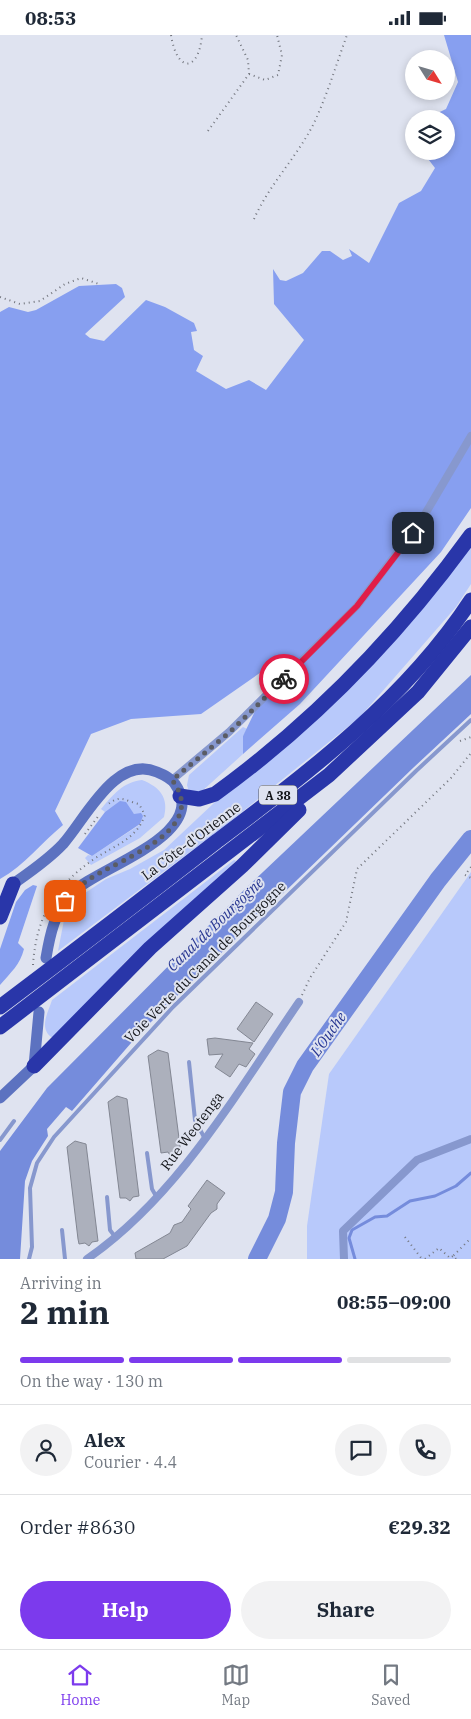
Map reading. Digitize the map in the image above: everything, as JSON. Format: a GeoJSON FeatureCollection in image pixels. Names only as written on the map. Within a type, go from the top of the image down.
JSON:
{"type":"FeatureCollection","features":[{"type":"Feature","properties":{"kind":"highway"},"geometry":{"type":"LineString","coordinates":[[180,797],[199,799],[215,794],[316,710],[402,621],[471,535]]}},
{"type":"Feature","properties":{"kind":"highway","name":"La Côte-d'Orienne"},"geometry":{"type":"LineString","coordinates":[[0,1007],[24,988],[52,960],[287,788],[339,745],[391,697],[418,668],[471,600]]}},
{"type":"Feature","properties":{"kind":"highway","name":"A 38"},"geometry":{"type":"LineString","coordinates":[[0,1027],[329,775],[418,692],[471,627]]}},
{"type":"Feature","properties":{"kind":"highway"},"geometry":{"type":"LineString","coordinates":[[34,1067],[150,948],[242,866],[389,721]]}},
{"type":"Feature","properties":{"kind":"highway"},"geometry":{"type":"LineString","coordinates":[[0,917],[6,888]]}},
{"type":"Feature","properties":{"kind":"main road"},"geometry":{"type":"LineString","coordinates":[[6,888],[39,865],[62,844],[109,785],[120,775],[131,769],[146,768],[172,780],[180,797],[178,817],[166,835],[146,848],[91,877],[65,901],[54,923],[52,960]]}},
{"type":"Feature","properties":{"kind":"main road"},"geometry":{"type":"LineString","coordinates":[[0,1099],[34,1067],[39,1012]]}},
{"type":"Feature","properties":{"kind":"street"},"geometry":{"type":"LineString","coordinates":[[172,780],[230,732],[357,606],[421,521],[471,436]]}},
{"type":"Feature","properties":{"kind":"street","name":"Rue Weotenga"},"geometry":{"type":"LineString","coordinates":[[87,1259],[116,1239],[157,1197],[205,1139],[299,1002]]}},
{"type":"Feature","properties":{"kind":"street"},"geometry":{"type":"LineString","coordinates":[[344,1259],[343,1231],[417,1160],[471,1139]]}},
{"type":"Feature","properties":{"kind":"lane","name":"Voie Verte du Canal de Bourgogne"},"geometry":{"type":"LineString","coordinates":[[30,1259],[32,1247],[30,1188],[37,1163],[54,1137],[173,1007],[471,720]]}},
{"type":"Feature","properties":{"kind":"lane"},"geometry":{"type":"LineString","coordinates":[[189,1062],[195,1120],[205,1139]]}},
{"type":"Feature","properties":{"kind":"lane"},"geometry":{"type":"LineString","coordinates":[[0,1140],[14,1121]]}},
{"type":"Feature","properties":{"kind":"lane"},"geometry":{"type":"LineString","coordinates":[[147,1153],[152,1189],[157,1197]]}},
{"type":"Feature","properties":{"kind":"lane"},"geometry":{"type":"LineString","coordinates":[[107,1197],[110,1230],[116,1239]]}},
{"type":"Feature","properties":{"kind":"lane"},"geometry":{"type":"LineString","coordinates":[[62,1230],[65,1259]]}},
{"type":"Feature","properties":{"kind":"path"},"geometry":{"type":"LineString","coordinates":[[172,35],[174,53],[181,62],[186,63],[193,61],[200,52],[202,35]]}},
{"type":"Feature","properties":{"kind":"path"},"geometry":{"type":"LineString","coordinates":[[208,131],[249,74],[248,60],[236,35]]}},
{"type":"Feature","properties":{"kind":"path"},"geometry":{"type":"LineString","coordinates":[[249,74],[265,80],[278,75],[282,55],[277,35]]}},
{"type":"Feature","properties":{"kind":"path"},"geometry":{"type":"LineString","coordinates":[[254,219],[263,199],[284,171],[313,125],[347,35]]}},
{"type":"Feature","properties":{"kind":"path"},"geometry":{"type":"LineString","coordinates":[[0,298],[20,304],[40,301],[65,284],[81,279],[99,284]]}},
{"type":"Feature","properties":{"kind":"path"},"geometry":{"type":"LineString","coordinates":[[299,1002],[310,979],[346,922],[357,869],[451,778],[471,753]]}},
{"type":"Feature","properties":{"kind":"path"},"geometry":{"type":"LineString","coordinates":[[471,867],[465,875],[471,878]]}},
{"type":"Feature","properties":{"kind":"path"},"geometry":{"type":"LineString","coordinates":[[405,1237],[423,1259],[439,1248],[450,1258],[471,1239]]}},
{"type":"Feature","properties":{"kind":"path"},"geometry":{"type":"LineString","coordinates":[[453,1256],[456,1259]]}},
{"type":"Feature","properties":{"kind":"shaded area"},"geometry":{"type":"Polygon","coordinates":[[[444,35],[471,35],[471,508],[441,552],[300,704],[243,754],[243,736],[280,659],[201,714],[131,719],[91,734],[55,811],[63,825],[25,861],[0,879],[0,312],[9,307],[28,312],[36,310],[79,286],[116,284],[122,288],[125,297],[85,334],[90,338],[104,341],[146,300],[165,307],[194,323],[197,331],[191,332],[194,350],[203,356],[196,371],[226,389],[249,380],[266,390],[304,340],[274,304],[273,269],[280,280],[286,281],[303,273],[322,251],[330,251],[343,260],[352,256],[349,249],[369,263],[399,203],[421,191],[435,168],[429,160],[455,160],[455,110],[444,110],[450,100],[455,100],[455,89],[458,82],[455,72],[455,50],[448,50],[444,35]]]}},
{"type":"Feature","properties":{"kind":"shaded area"},"geometry":{"type":"Polygon","coordinates":[[[471,543],[471,584],[456,607],[360,717],[227,824],[58,951],[65,915],[79,897],[106,879],[130,869],[164,850],[214,803],[248,776],[471,543]]]}},
{"type":"Feature","properties":{"kind":"shaded area"},"geometry":{"type":"Polygon","coordinates":[[[243,727],[247,729],[243,736],[243,754],[201,792],[189,792],[187,785],[189,775],[243,727]]]}},
{"type":"Feature","properties":{"kind":"shaded area"},"geometry":{"type":"Polygon","coordinates":[[[142,780],[154,786],[162,794],[165,804],[164,817],[140,838],[91,865],[85,858],[88,855],[92,856],[141,824],[134,814],[120,802],[105,812],[101,809],[124,786],[142,780]]]}},
{"type":"Feature","properties":{"kind":"shaded area"},"geometry":{"type":"Polygon","coordinates":[[[120,801],[126,802],[134,814],[141,813],[143,816],[140,824],[92,856],[78,848],[105,812],[120,801]]]}},
{"type":"Feature","properties":{"kind":"shaded area"},"geometry":{"type":"Polygon","coordinates":[[[234,860],[236,861],[127,960],[56,1037],[51,1037],[47,1033],[45,1024],[52,1000],[234,860]]]}},
{"type":"Feature","properties":{"kind":"shaded area"},"geometry":{"type":"Polygon","coordinates":[[[471,872],[471,1259],[307,1259],[307,1226],[329,1074],[471,872]]]}},
{"type":"Feature","properties":{"kind":"shaded area"},"geometry":{"type":"Polygon","coordinates":[[[33,885],[37,886],[18,943],[24,949],[15,968],[0,985],[0,949],[16,902],[25,890],[33,885]]]}},
{"type":"Feature","properties":{"kind":"water","name":"Canal de Bourgogne"},"geometry":{"type":"Polygon","coordinates":[[[471,675],[471,714],[186,987],[138,1035],[72,1111],[66,1107],[47,1129],[48,1136],[32,1161],[25,1181],[20,1259],[0,1259],[0,1151],[47,1088],[244,890],[471,675]]]}},
{"type":"Feature","properties":{"kind":"building"},"geometry":{"type":"Polygon","coordinates":[[[256,1002],[273,1014],[254,1042],[237,1029],[256,1002]]]}},
{"type":"Feature","properties":{"kind":"building"},"geometry":{"type":"Polygon","coordinates":[[[215,1038],[253,1043],[249,1049],[255,1054],[246,1067],[239,1064],[230,1077],[215,1067],[223,1054],[209,1055],[207,1039],[215,1038]]]}},
{"type":"Feature","properties":{"kind":"building"},"geometry":{"type":"Polygon","coordinates":[[[158,1050],[168,1053],[180,1146],[180,1151],[173,1152],[171,1157],[168,1152],[161,1153],[148,1056],[158,1050]]]}},
{"type":"Feature","properties":{"kind":"building"},"geometry":{"type":"Polygon","coordinates":[[[117,1096],[127,1099],[139,1196],[133,1197],[130,1201],[126,1198],[120,1198],[108,1102],[117,1096]]]}},
{"type":"Feature","properties":{"kind":"building"},"geometry":{"type":"Polygon","coordinates":[[[75,1141],[86,1144],[98,1241],[92,1242],[89,1246],[85,1243],[79,1244],[78,1239],[67,1147],[75,1141]]]}},
{"type":"Feature","properties":{"kind":"building"},"geometry":{"type":"Polygon","coordinates":[[[207,1180],[225,1193],[217,1204],[217,1209],[211,1213],[187,1246],[163,1259],[136,1259],[135,1253],[170,1233],[174,1225],[182,1222],[191,1209],[188,1206],[207,1180]]]}},
{"type":"Feature","properties":{"kind":"waterway","name":"L'Ouche"},"geometry":{"type":"LineString","coordinates":[[257,1259],[277,1219],[284,1192],[286,1143],[292,1092],[305,1066],[438,880],[471,839]]}},
{"type":"Feature","properties":{"kind":"waterway"},"geometry":{"type":"LineString","coordinates":[[355,1259],[349,1238],[352,1230],[375,1217],[387,1216],[410,1201],[435,1196],[456,1186],[471,1173]]}},
{"type":"Feature","properties":{"kind":"way so far"},"geometry":{"type":"LineString","coordinates":[[65,901],[79,886],[91,877],[146,848],[166,835],[178,817],[181,804],[178,790],[172,780],[230,732],[284,679]]}},
{"type":"Feature","properties":{"kind":"route"},"geometry":{"type":"LineString","coordinates":[[284,679],[357,606],[396,558],[413,533]]}}]}
